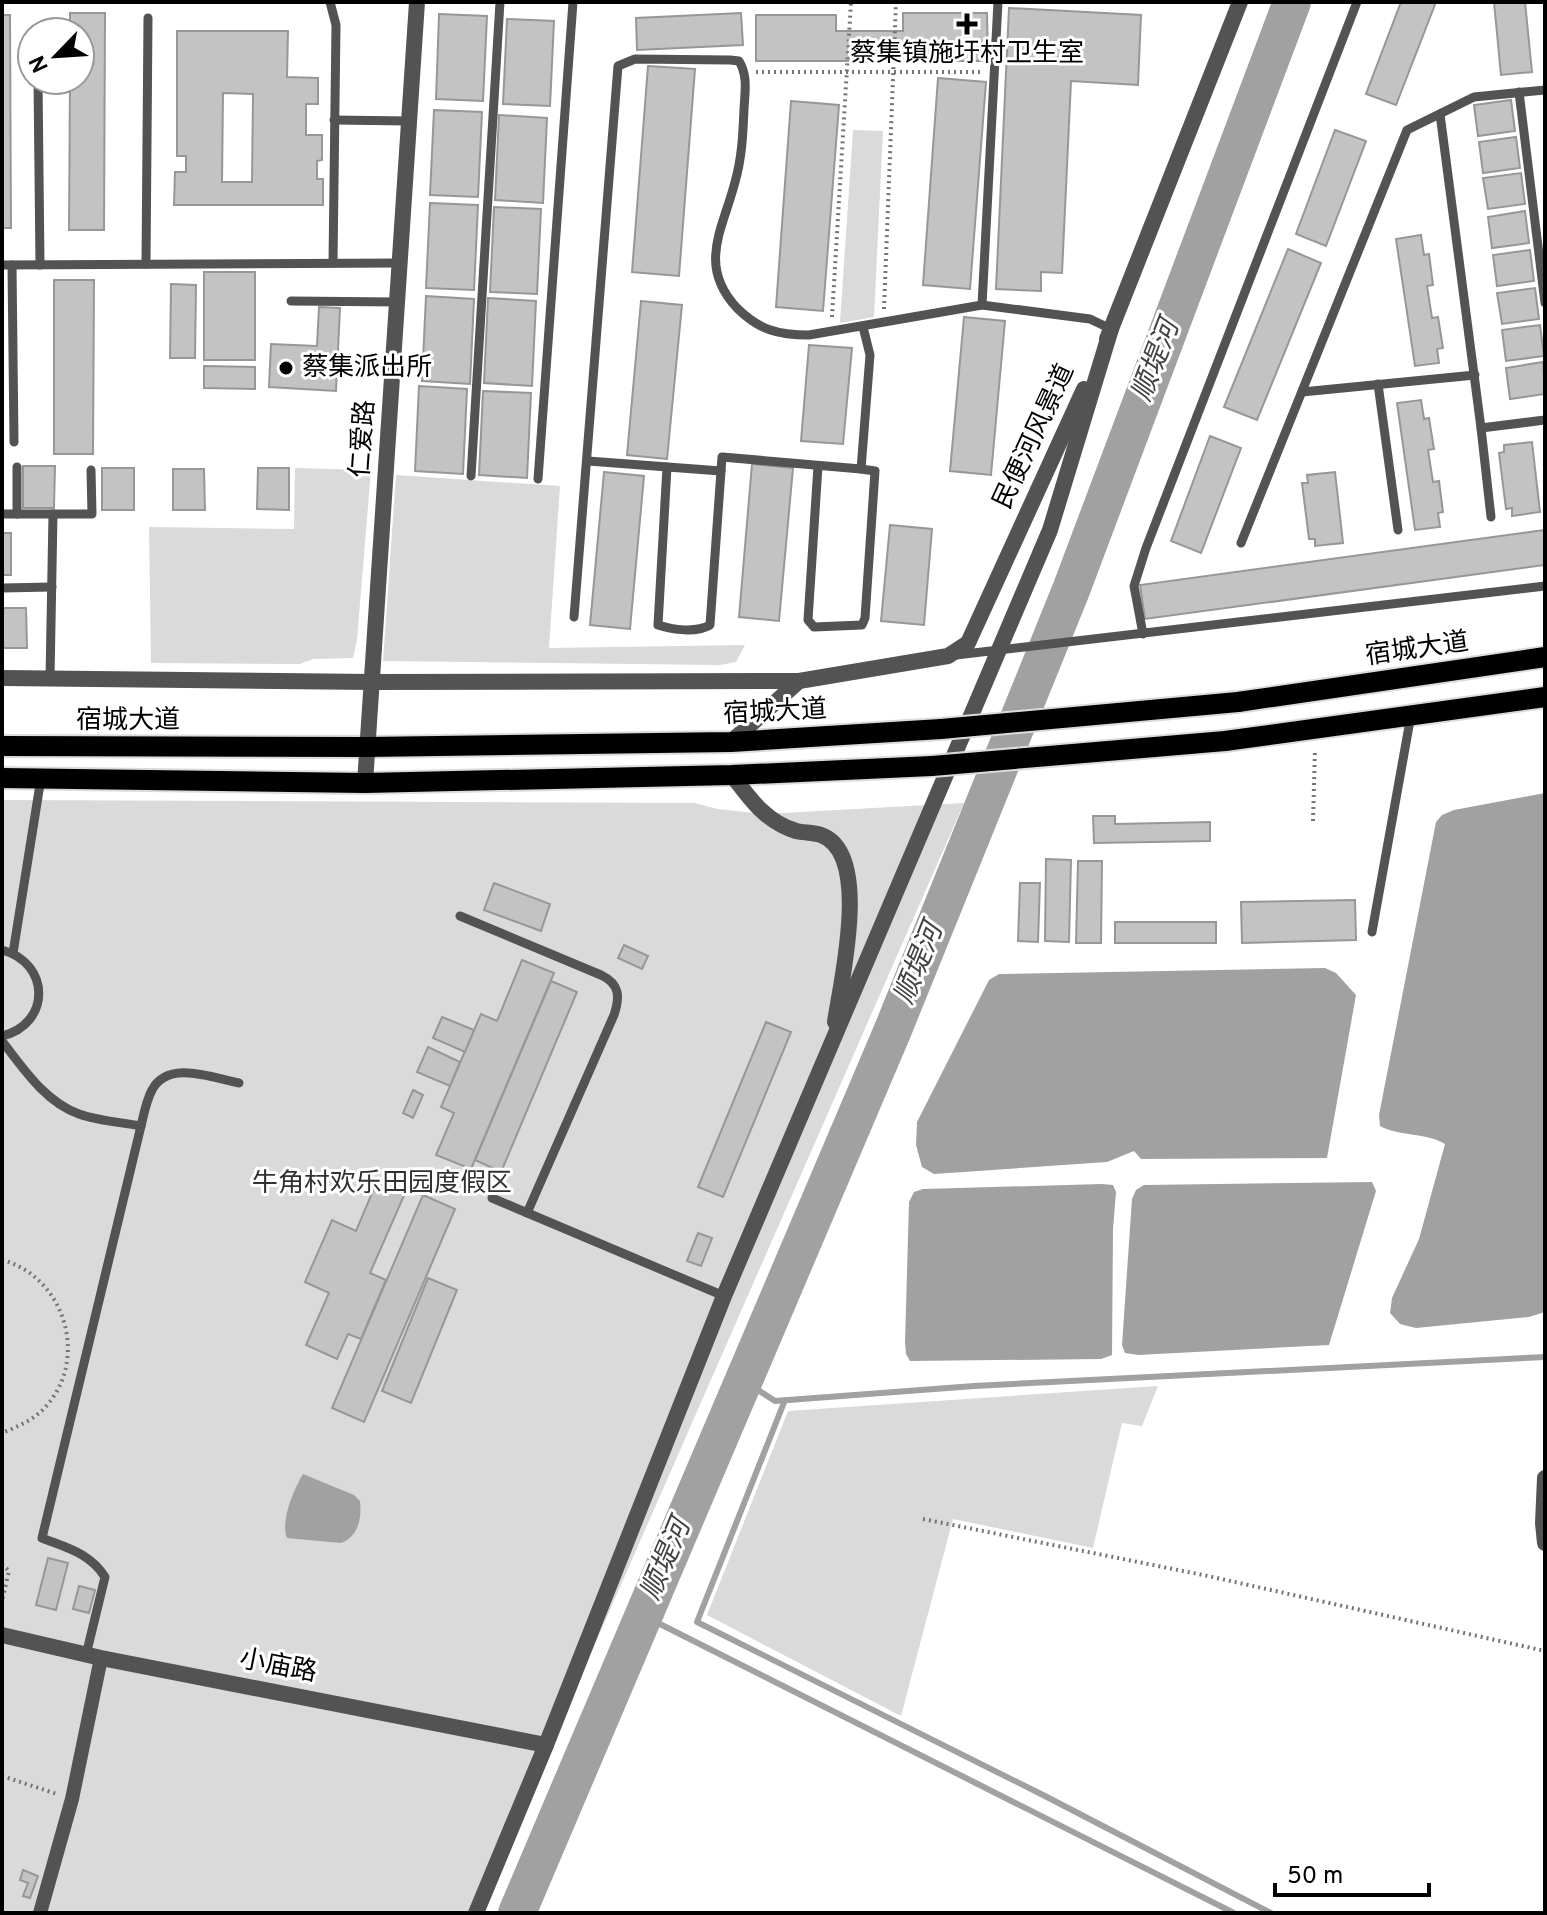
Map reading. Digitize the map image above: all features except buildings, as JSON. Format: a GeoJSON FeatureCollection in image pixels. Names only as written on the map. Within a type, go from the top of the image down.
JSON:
{"type":"FeatureCollection","features":[{"type":"Feature","properties":{"kind":"main road","name":"宿城大道"},"geometry":{"type":"LineString","coordinates":[[2,746],[367,747],[731,742],[941,729],[1238,702],[1545,657]]}},
{"type":"Feature","properties":{"kind":"main road"},"geometry":{"type":"LineString","coordinates":[[2,778],[365,783],[732,775],[932,766],[1225,741],[1545,697]]}},
{"type":"Feature","properties":{"kind":"street","name":"仁爱路"},"geometry":{"type":"LineString","coordinates":[[365,783],[417,2]]}},
{"type":"Feature","properties":{"kind":"street","name":"民便河风景道"},"geometry":{"type":"LineString","coordinates":[[948,656],[968,643],[1111,329],[1240,2]]}},
{"type":"Feature","properties":{"kind":"street"},"geometry":{"type":"LineString","coordinates":[[476,1913],[724,1296],[1050,530],[1111,329]]}},
{"type":"Feature","properties":{"kind":"street"},"geometry":{"type":"LineString","coordinates":[[2,678],[372,682],[799,681],[948,656]]}},
{"type":"Feature","properties":{"kind":"street"},"geometry":{"type":"LineString","coordinates":[[731,742],[799,681]]}},
{"type":"Feature","properties":{"kind":"street"},"geometry":{"type":"LineString","coordinates":[[732,775],[758,810],[796,831],[822,835],[837,846],[845,864],[850,911],[832,1043]]}},
{"type":"Feature","properties":{"kind":"street"},"geometry":{"type":"LineString","coordinates":[[1545,1478],[1545,1543]]}},
{"type":"Feature","properties":{"kind":"street","name":"小庙路"},"geometry":{"type":"LineString","coordinates":[[2,1635],[546,1745]]}},
{"type":"Feature","properties":{"kind":"street"},"geometry":{"type":"LineString","coordinates":[[40,1913],[72,1799],[94,1656]]}},
{"type":"Feature","properties":{"kind":"lane"},"geometry":{"type":"LineString","coordinates":[[330,2],[336,25],[333,263]]}},
{"type":"Feature","properties":{"kind":"lane"},"geometry":{"type":"LineString","coordinates":[[471,476],[500,2]]}},
{"type":"Feature","properties":{"kind":"lane"},"geometry":{"type":"LineString","coordinates":[[538,479],[573,2]]}},
{"type":"Feature","properties":{"kind":"lane"},"geometry":{"type":"LineString","coordinates":[[982,305],[998,2]]}},
{"type":"Feature","properties":{"kind":"lane"},"geometry":{"type":"LineString","coordinates":[[1143,634],[1134,586],[1146,548],[1357,2]]}},
{"type":"Feature","properties":{"kind":"lane"},"geometry":{"type":"LineString","coordinates":[[146,264],[148,18]]}},
{"type":"Feature","properties":{"kind":"lane"},"geometry":{"type":"LineString","coordinates":[[574,617],[618,66],[635,59],[730,60],[739,61],[746,72],[743,135],[736,181],[715,247],[718,279],[731,301],[764,330],[786,335],[831,332],[982,305],[1090,319],[1111,329]]}},
{"type":"Feature","properties":{"kind":"lane"},"geometry":{"type":"LineString","coordinates":[[1241,543],[1407,130],[1474,97],[1545,90]]}},
{"type":"Feature","properties":{"kind":"lane"},"geometry":{"type":"LineString","coordinates":[[1519,92],[1545,303]]}},
{"type":"Feature","properties":{"kind":"lane"},"geometry":{"type":"LineString","coordinates":[[38,96],[40,265]]}},
{"type":"Feature","properties":{"kind":"lane"},"geometry":{"type":"LineString","coordinates":[[1440,114],[1491,517]]}},
{"type":"Feature","properties":{"kind":"lane"},"geometry":{"type":"LineString","coordinates":[[334,120],[409,121]]}},
{"type":"Feature","properties":{"kind":"lane"},"geometry":{"type":"LineString","coordinates":[[14,442],[7,265],[399,263]]}},
{"type":"Feature","properties":{"kind":"lane"},"geometry":{"type":"LineString","coordinates":[[291,301],[397,302]]}},
{"type":"Feature","properties":{"kind":"lane"},"geometry":{"type":"LineString","coordinates":[[861,469],[870,355],[863,327]]}},
{"type":"Feature","properties":{"kind":"lane"},"geometry":{"type":"LineString","coordinates":[[1302,392],[1475,375]]}},
{"type":"Feature","properties":{"kind":"lane"},"geometry":{"type":"LineString","coordinates":[[1378,384],[1398,530]]}},
{"type":"Feature","properties":{"kind":"lane"},"geometry":{"type":"LineString","coordinates":[[1481,428],[1545,420]]}},
{"type":"Feature","properties":{"kind":"lane"},"geometry":{"type":"LineString","coordinates":[[667,467],[658,625],[703,629],[710,625],[722,457],[875,471],[865,618],[862,625],[814,627],[808,620],[818,466]]}},
{"type":"Feature","properties":{"kind":"lane"},"geometry":{"type":"LineString","coordinates":[[588,461],[721,471]]}},
{"type":"Feature","properties":{"kind":"lane"},"geometry":{"type":"LineString","coordinates":[[17,467],[17,514]]}},
{"type":"Feature","properties":{"kind":"lane"},"geometry":{"type":"LineString","coordinates":[[2,514],[92,514],[91,470]]}},
{"type":"Feature","properties":{"kind":"lane"},"geometry":{"type":"LineString","coordinates":[[50,678],[53,514]]}},
{"type":"Feature","properties":{"kind":"lane"},"geometry":{"type":"LineString","coordinates":[[948,656],[1545,586]]}},
{"type":"Feature","properties":{"kind":"lane"},"geometry":{"type":"LineString","coordinates":[[2,588],[52,587]]}},
{"type":"Feature","properties":{"kind":"lane"},"geometry":{"type":"LineString","coordinates":[[1372,932],[1411,714]]}},
{"type":"Feature","properties":{"kind":"lane"},"geometry":{"type":"LineString","coordinates":[[13,953],[41,778]]}},
{"type":"Feature","properties":{"kind":"lane"},"geometry":{"type":"LineString","coordinates":[[460,916],[601,975],[612,981],[617,990],[619,1002],[614,1015],[527,1213]]}},
{"type":"Feature","properties":{"kind":"lane"},"geometry":{"type":"LineString","coordinates":[[2,950],[25,961],[39,987],[34,1015],[25,1026],[2,1039],[40,1087],[58,1103],[79,1114],[141,1126]]}},
{"type":"Feature","properties":{"kind":"lane"},"geometry":{"type":"LineString","coordinates":[[94,1656],[105,1577],[97,1564],[83,1554],[42,1538],[141,1126],[150,1092],[167,1074],[182,1071],[239,1083]]}},
{"type":"Feature","properties":{"kind":"lane"},"geometry":{"type":"LineString","coordinates":[[492,1198],[724,1296]]}},
{"type":"Feature","properties":{"kind":"path"},"geometry":{"type":"LineString","coordinates":[[831,332],[851,2]]}},
{"type":"Feature","properties":{"kind":"path"},"geometry":{"type":"LineString","coordinates":[[883,323],[896,2]]}},
{"type":"Feature","properties":{"kind":"path"},"geometry":{"type":"LineString","coordinates":[[746,72],[994,72]]}},
{"type":"Feature","properties":{"kind":"path"},"geometry":{"type":"LineString","coordinates":[[1313,821],[1315,750]]}},
{"type":"Feature","properties":{"kind":"path"},"geometry":{"type":"LineString","coordinates":[[2,1260],[33,1275],[53,1295],[65,1322],[69,1351],[63,1379],[48,1404],[27,1423],[2,1433]]}},
{"type":"Feature","properties":{"kind":"path"},"geometry":{"type":"LineString","coordinates":[[923,1519],[1208,1576],[1545,1651]]}},
{"type":"Feature","properties":{"kind":"path"},"geometry":{"type":"LineString","coordinates":[[2,1564],[9,1571],[2,1601]]}},
{"type":"Feature","properties":{"kind":"path"},"geometry":{"type":"LineString","coordinates":[[2,1776],[72,1799]]}},
{"type":"Feature","properties":{"kind":"green space"},"geometry":{"type":"Polygon","coordinates":[[[853,130],[883,131],[874,317],[840,323],[853,130]]]}},
{"type":"Feature","properties":{"kind":"green space"},"geometry":{"type":"Polygon","coordinates":[[[295,468],[371,470],[353,658],[313,659],[300,664],[151,663],[149,527],[294,529],[295,468]]]}},
{"type":"Feature","properties":{"kind":"green space"},"geometry":{"type":"Polygon","coordinates":[[[396,475],[560,486],[549,648],[745,645],[736,662],[720,665],[383,661],[396,475]]]}},
{"type":"Feature","properties":{"kind":"green space","name":"牛角村欢乐田园度假区"},"geometry":{"type":"Polygon","coordinates":[[[2,800],[695,803],[717,809],[765,814],[964,803],[477,1913],[2,1913],[2,800]]]}},
{"type":"Feature","properties":{"kind":"green space"},"geometry":{"type":"Polygon","coordinates":[[[1158,1386],[1142,1426],[1122,1423],[1093,1548],[953,1519],[901,1716],[707,1615],[788,1411],[1158,1386]]]}},
{"type":"Feature","properties":{"kind":"shaded area"},"geometry":{"type":"Polygon","coordinates":[[[1545,793],[1545,1312],[1529,1317],[1416,1328],[1400,1324],[1390,1313],[1392,1298],[1419,1239],[1445,1144],[1380,1126],[1379,1115],[1436,822],[1442,815],[1454,810],[1545,793]]]}},
{"type":"Feature","properties":{"kind":"shaded area"},"geometry":{"type":"Polygon","coordinates":[[[1325,968],[1336,973],[1356,995],[1327,1158],[1141,1159],[1134,1151],[1107,1162],[934,1174],[922,1167],[916,1145],[917,1122],[989,980],[999,974],[1325,968]]]}},
{"type":"Feature","properties":{"kind":"shaded area"},"geometry":{"type":"Polygon","coordinates":[[[1372,1182],[1376,1191],[1329,1345],[1138,1355],[1125,1353],[1122,1345],[1132,1199],[1136,1190],[1144,1185],[1372,1182]]]}},
{"type":"Feature","properties":{"kind":"shaded area"},"geometry":{"type":"Polygon","coordinates":[[[1113,1185],[1116,1192],[1112,1355],[1101,1359],[910,1361],[905,1343],[909,1202],[914,1192],[923,1189],[1113,1185]]]}},
{"type":"Feature","properties":{"kind":"shaded area"},"geometry":{"type":"Polygon","coordinates":[[[303,1474],[354,1495],[360,1501],[358,1526],[347,1540],[341,1543],[287,1538],[287,1514],[303,1474]]]}},
{"type":"Feature","properties":{"kind":"waterway","name":"顺堤河"},"geometry":{"type":"LineString","coordinates":[[517,1913],[892,1032],[1071,590],[1292,2]]}},
{"type":"Feature","properties":{"kind":"waterway"},"geometry":{"type":"LineString","coordinates":[[744,1381],[775,1401],[974,1386],[1545,1357]]}},
{"type":"Feature","properties":{"kind":"waterway"},"geometry":{"type":"LineString","coordinates":[[785,1400],[697,1622],[1271,1913]]}},
{"type":"Feature","properties":{"kind":"waterway"},"geometry":{"type":"LineString","coordinates":[[644,1616],[1234,1913]]}},
{"type":"Feature","properties":{"kind":"place","name":"蔡集镇施圩村卫生室"},"geometry":{"type":"Point","coordinates":[967,24]}},
{"type":"Feature","properties":{"kind":"place","name":"蔡集派出所"},"geometry":{"type":"Point","coordinates":[286,368]}}]}
